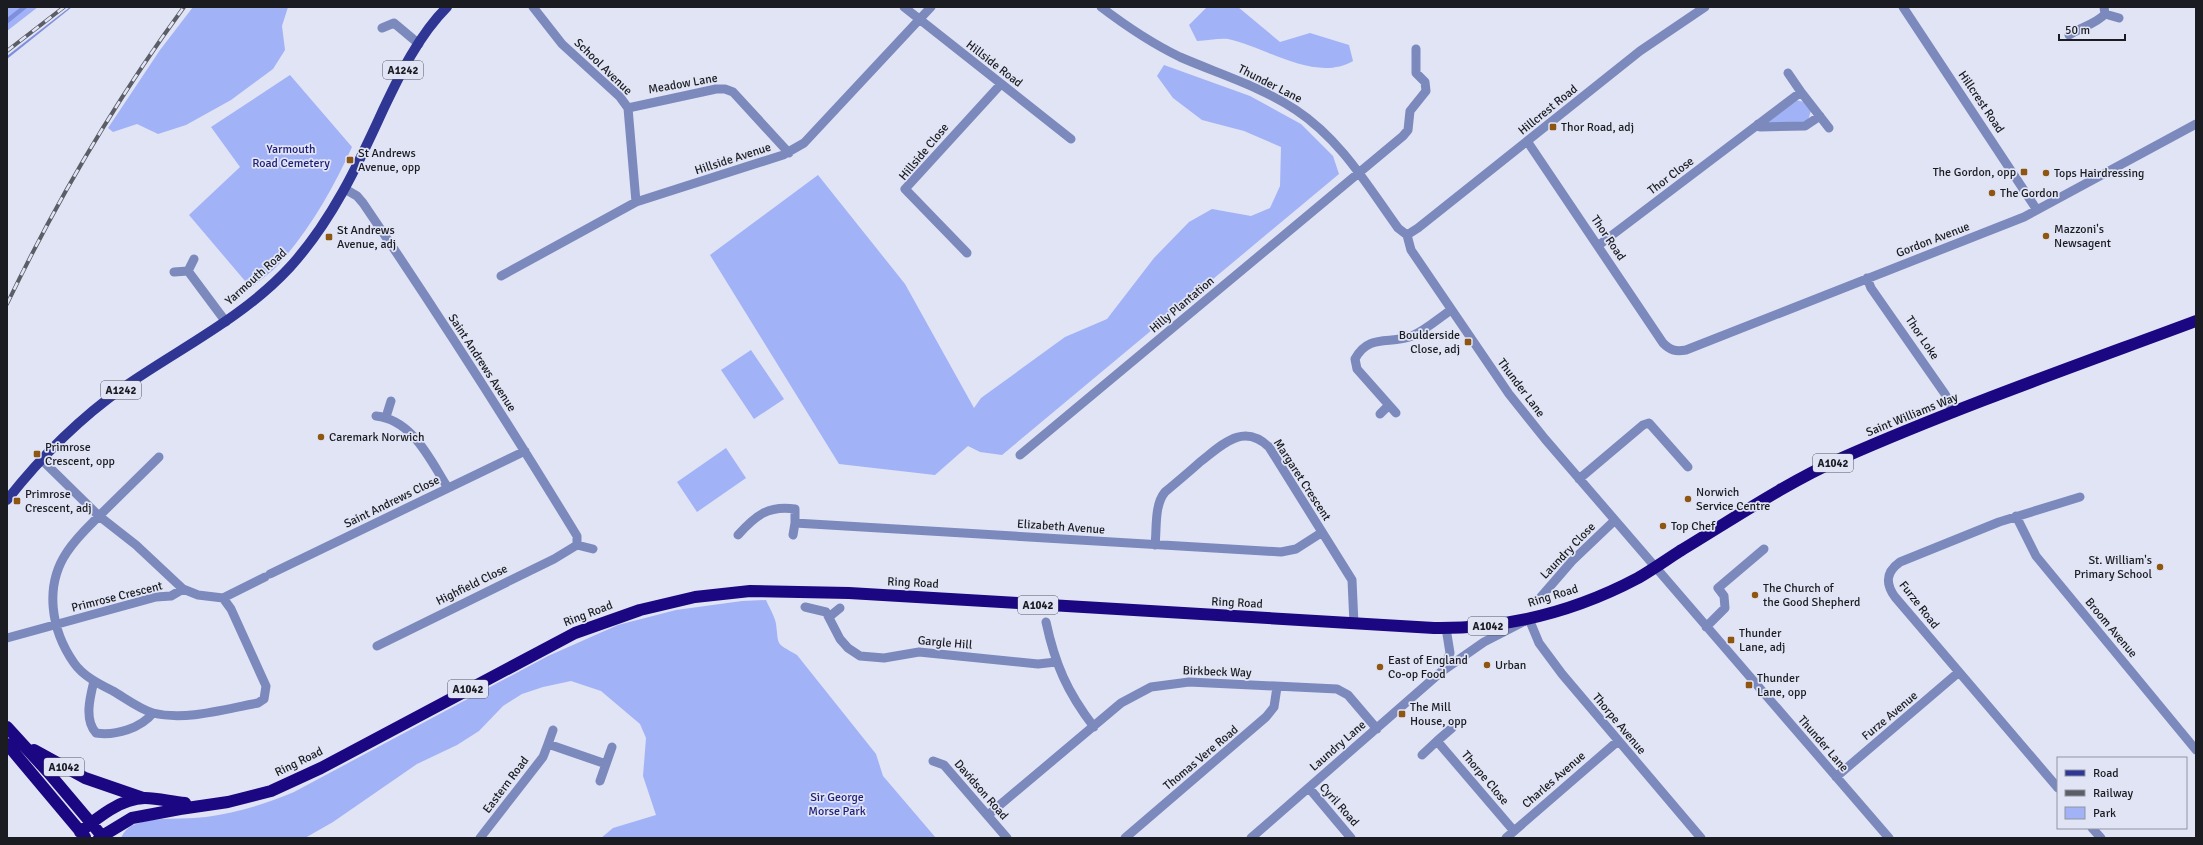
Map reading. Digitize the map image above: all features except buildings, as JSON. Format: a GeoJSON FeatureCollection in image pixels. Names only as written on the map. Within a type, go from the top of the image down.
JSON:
{"type":"FeatureCollection","features":[{"type":"Feature","properties":{"kind":"highway","name":"Saint Williams Way"},"geometry":{"type":"LineString","coordinates":[[1654,568],[1793,483],[1841,458],[1954,413],[2196,321]]}},
{"type":"Feature","properties":{"kind":"highway","name":"Ring Road"},"geometry":{"type":"LineString","coordinates":[[98,833],[132,818],[251,797],[292,782],[574,633],[640,610],[695,597],[750,591],[842,593],[1354,624],[1446,628],[1504,624],[1559,611],[1598,596],[1654,568]]}},
{"type":"Feature","properties":{"kind":"highway","name":"A1042"},"geometry":{"type":"LineString","coordinates":[[7,727],[98,833]]}},
{"type":"Feature","properties":{"kind":"highway","name":"A1042"},"geometry":{"type":"LineString","coordinates":[[22,743],[85,778],[145,798]]}},
{"type":"Feature","properties":{"kind":"highway","name":"A1042"},"geometry":{"type":"LineString","coordinates":[[7,744],[82,835],[98,833],[122,815],[145,807],[165,806],[180,809]]}},
{"type":"Feature","properties":{"kind":"highway","name":"Ring Road"},"geometry":{"type":"LineString","coordinates":[[98,833],[117,807],[145,798],[204,805]]}},
{"type":"Feature","properties":{"kind":"main road","name":"Yarmouth Road"},"geometry":{"type":"LineString","coordinates":[[7,500],[42,460],[102,403],[226,322],[255,300],[290,267],[324,222],[344,189],[389,97],[419,44],[435,20],[447,7]]}},
{"type":"Feature","properties":{"kind":"street","name":"School Avenue"},"geometry":{"type":"LineString","coordinates":[[533,7],[555,37],[620,97],[628,108],[636,202]]}},
{"type":"Feature","properties":{"kind":"street","name":"Hillside Road"},"geometry":{"type":"LineString","coordinates":[[904,7],[1071,139]]}},
{"type":"Feature","properties":{"kind":"street","name":"Hillside Avenue"},"geometry":{"type":"LineString","coordinates":[[501,276],[636,202],[711,180],[789,153],[804,143],[931,7]]}},
{"type":"Feature","properties":{"kind":"street","name":"Thunder Lane"},"geometry":{"type":"LineString","coordinates":[[1101,7],[1151,42],[1181,57],[1254,87],[1296,110],[1339,147],[1360,172],[1398,228],[1407,235],[1411,250],[1509,394],[1654,568],[1889,838]]}},
{"type":"Feature","properties":{"kind":"street","name":"Hillcrest Road"},"geometry":{"type":"LineString","coordinates":[[1407,235],[1640,51],[1706,7]]}},
{"type":"Feature","properties":{"kind":"street","name":"Hillcrest Road"},"geometry":{"type":"LineString","coordinates":[[1904,7],[2037,210]]}},
{"type":"Feature","properties":{"kind":"street"},"geometry":{"type":"LineString","coordinates":[[2069,35],[2083,26],[2100,20],[2105,11],[2119,18]]}},
{"type":"Feature","properties":{"kind":"street"},"geometry":{"type":"LineString","coordinates":[[382,28],[393,20],[419,44]]}},
{"type":"Feature","properties":{"kind":"street","name":"Hilly Plantation"},"geometry":{"type":"LineString","coordinates":[[1020,455],[1403,136],[1408,130],[1410,111],[1426,91],[1425,82],[1416,73],[1419,54]]}},
{"type":"Feature","properties":{"kind":"street"},"geometry":{"type":"LineString","coordinates":[[1788,73],[1829,128]]}},
{"type":"Feature","properties":{"kind":"street","name":"Hillside Close"},"geometry":{"type":"LineString","coordinates":[[967,253],[912,194],[905,189],[1001,84]]}},
{"type":"Feature","properties":{"kind":"street","name":"Meadow Lane"},"geometry":{"type":"LineString","coordinates":[[628,108],[671,98],[725,89],[733,92],[789,153]]}},
{"type":"Feature","properties":{"kind":"street","name":"Thor Close"},"geometry":{"type":"LineString","coordinates":[[1599,245],[1801,92]]}},
{"type":"Feature","properties":{"kind":"street"},"geometry":{"type":"LineString","coordinates":[[1758,124],[1760,127],[1805,126],[1820,116]]}},
{"type":"Feature","properties":{"kind":"street","name":"Gordon Avenue"},"geometry":{"type":"LineString","coordinates":[[1669,349],[1678,351],[1686,350],[2037,210],[2196,124]]}},
{"type":"Feature","properties":{"kind":"street","name":"Thor Road"},"geometry":{"type":"LineString","coordinates":[[1527,141],[1599,245],[1663,343],[1669,349]]}},
{"type":"Feature","properties":{"kind":"street","name":"Saint Andrews Avenue"},"geometry":{"type":"LineString","coordinates":[[344,189],[357,196],[363,203],[525,451],[577,536],[577,545]]}},
{"type":"Feature","properties":{"kind":"street"},"geometry":{"type":"LineString","coordinates":[[188,271],[194,259]]}},
{"type":"Feature","properties":{"kind":"street"},"geometry":{"type":"LineString","coordinates":[[188,271],[226,322]]}},
{"type":"Feature","properties":{"kind":"street"},"geometry":{"type":"LineString","coordinates":[[174,272],[188,271]]}},
{"type":"Feature","properties":{"kind":"street","name":"Thor Loke"},"geometry":{"type":"LineString","coordinates":[[1867,278],[1871,288],[1945,394],[1954,413]]}},
{"type":"Feature","properties":{"kind":"street"},"geometry":{"type":"LineString","coordinates":[[1396,413],[1357,369],[1355,359],[1365,346],[1372,343],[1412,336],[1451,310]]}},
{"type":"Feature","properties":{"kind":"street"},"geometry":{"type":"LineString","coordinates":[[386,417],[391,401]]}},
{"type":"Feature","properties":{"kind":"street"},"geometry":{"type":"LineString","coordinates":[[1380,414],[1389,405]]}},
{"type":"Feature","properties":{"kind":"street"},"geometry":{"type":"LineString","coordinates":[[376,416],[386,417],[402,425],[412,434],[448,488]]}},
{"type":"Feature","properties":{"kind":"street"},"geometry":{"type":"LineString","coordinates":[[1579,479],[1643,425],[1649,423],[1688,467]]}},
{"type":"Feature","properties":{"kind":"street","name":"Margaret Crescent"},"geometry":{"type":"LineString","coordinates":[[1156,545],[1160,498],[1229,439],[1245,436],[1256,437],[1269,447],[1321,533],[1352,580],[1354,624]]}},
{"type":"Feature","properties":{"kind":"street","name":"Saint Andrews Close"},"geometry":{"type":"LineString","coordinates":[[224,598],[525,451]]}},
{"type":"Feature","properties":{"kind":"street","name":"Primrose Crescent"},"geometry":{"type":"LineString","coordinates":[[42,460],[100,516],[136,546],[183,589],[198,595],[224,598],[231,609],[266,686],[264,699],[258,703],[179,716],[153,713],[94,681],[74,664],[56,625],[52,601],[54,584],[59,568],[67,553],[100,516],[158,456]]}},
{"type":"Feature","properties":{"kind":"street","name":"Furze Road"},"geometry":{"type":"LineString","coordinates":[[2057,787],[1895,597],[1888,584],[1890,571],[1900,562],[2016,516],[2080,497]]}},
{"type":"Feature","properties":{"kind":"street"},"geometry":{"type":"LineString","coordinates":[[738,535],[762,513],[780,507],[795,509],[794,536]]}},
{"type":"Feature","properties":{"kind":"street","name":"Broom Avenue"},"geometry":{"type":"LineString","coordinates":[[2016,516],[2032,551],[2196,750]]}},
{"type":"Feature","properties":{"kind":"street","name":"Laundry Close"},"geometry":{"type":"LineString","coordinates":[[1540,598],[1572,561],[1614,521]]}},
{"type":"Feature","properties":{"kind":"street","name":"Elizabeth Avenue"},"geometry":{"type":"LineString","coordinates":[[795,523],[1289,552],[1321,533]]}},
{"type":"Feature","properties":{"kind":"street"},"geometry":{"type":"LineString","coordinates":[[577,545],[593,550]]}},
{"type":"Feature","properties":{"kind":"street","name":"Highfield Close"},"geometry":{"type":"LineString","coordinates":[[377,646],[554,559],[577,545]]}},
{"type":"Feature","properties":{"kind":"street"},"geometry":{"type":"LineString","coordinates":[[1706,626],[1725,608],[1724,596],[1718,588],[1764,549]]}},
{"type":"Feature","properties":{"kind":"street","name":"Primrose Crescent"},"geometry":{"type":"LineString","coordinates":[[7,638],[156,597],[171,596],[183,589]]}},
{"type":"Feature","properties":{"kind":"street"},"geometry":{"type":"LineString","coordinates":[[805,607],[826,612],[829,617],[840,608]]}},
{"type":"Feature","properties":{"kind":"street","name":"Gargle Hill"},"geometry":{"type":"LineString","coordinates":[[829,617],[840,639],[848,648],[860,656],[884,658],[919,652],[1038,664],[1056,662]]}},
{"type":"Feature","properties":{"kind":"street","name":"Laundry Lane"},"geometry":{"type":"LineString","coordinates":[[1251,838],[1441,672],[1484,642],[1529,619]]}},
{"type":"Feature","properties":{"kind":"street","name":"Thorpe Avenue"},"geometry":{"type":"LineString","coordinates":[[1529,619],[1539,642],[1558,669],[1701,838]]}},
{"type":"Feature","properties":{"kind":"street"},"geometry":{"type":"LineString","coordinates":[[1046,622],[1056,662],[1068,689],[1094,727]]}},
{"type":"Feature","properties":{"kind":"street","name":"Laundry Lane"},"geometry":{"type":"LineString","coordinates":[[1441,672],[1448,660],[1450,652],[1446,628]]}},
{"type":"Feature","properties":{"kind":"street","name":"Furze Avenue"},"geometry":{"type":"LineString","coordinates":[[1836,777],[1959,672]]}},
{"type":"Feature","properties":{"kind":"street"},"geometry":{"type":"LineString","coordinates":[[94,681],[91,692],[89,721],[96,733],[111,734],[141,724],[153,713]]}},
{"type":"Feature","properties":{"kind":"street","name":"Birkbeck Way"},"geometry":{"type":"LineString","coordinates":[[988,815],[1136,694],[1151,687],[1169,683],[1189,682],[1277,687],[1330,688],[1342,691],[1377,729]]}},
{"type":"Feature","properties":{"kind":"street","name":"Thomas Vere Road"},"geometry":{"type":"LineString","coordinates":[[1125,838],[1266,717],[1274,707],[1277,687]]}},
{"type":"Feature","properties":{"kind":"street"},"geometry":{"type":"LineString","coordinates":[[1422,755],[1452,728]]}},
{"type":"Feature","properties":{"kind":"street","name":"Eastern Road"},"geometry":{"type":"LineString","coordinates":[[480,838],[543,756],[553,730]]}},
{"type":"Feature","properties":{"kind":"street","name":"Thorpe Close"},"geometry":{"type":"LineString","coordinates":[[1437,741],[1514,831]]}},
{"type":"Feature","properties":{"kind":"street","name":"Charles Avenue"},"geometry":{"type":"LineString","coordinates":[[1506,838],[1618,741]]}},
{"type":"Feature","properties":{"kind":"street"},"geometry":{"type":"LineString","coordinates":[[548,744],[606,764]]}},
{"type":"Feature","properties":{"kind":"street"},"geometry":{"type":"LineString","coordinates":[[600,781],[612,747]]}},
{"type":"Feature","properties":{"kind":"street","name":"Davidson Road"},"geometry":{"type":"LineString","coordinates":[[934,762],[944,766],[1007,838]]}},
{"type":"Feature","properties":{"kind":"street","name":"Cyril Road"},"geometry":{"type":"LineString","coordinates":[[1309,788],[1352,838]]}},
{"type":"Feature","properties":{"kind":"street"},"geometry":{"type":"LineString","coordinates":[[2093,829],[2101,838]]}},
{"type":"Feature","properties":{"kind":"green space"},"geometry":{"type":"Polygon","coordinates":[[[7,7],[38,7],[7,31],[7,7]]]}},
{"type":"Feature","properties":{"kind":"green space"},"geometry":{"type":"Polygon","coordinates":[[[193,7],[288,7],[282,26],[285,50],[273,69],[231,100],[186,125],[158,134],[137,124],[113,132],[108,128],[160,50],[193,7]]]}},
{"type":"Feature","properties":{"kind":"green space"},"geometry":{"type":"Polygon","coordinates":[[[1207,7],[1238,7],[1280,42],[1310,33],[1349,45],[1353,61],[1338,67],[1323,68],[1307,66],[1228,39],[1197,41],[1189,25],[1207,7]]]}},
{"type":"Feature","properties":{"kind":"green space"},"geometry":{"type":"Polygon","coordinates":[[[1164,65],[1250,96],[1301,124],[1333,156],[1339,174],[1002,455],[980,452],[968,446],[935,475],[839,464],[710,255],[818,175],[905,284],[974,408],[981,398],[1065,337],[1107,319],[1154,258],[1189,222],[1212,209],[1251,216],[1270,208],[1280,186],[1281,147],[1244,131],[1202,120],[1173,98],[1157,76],[1164,65]]]}},
{"type":"Feature","properties":{"kind":"green space","name":"Yarmouth Road Cemetery"},"geometry":{"type":"Polygon","coordinates":[[[290,75],[352,147],[329,193],[301,237],[276,267],[251,288],[189,215],[240,167],[211,127],[290,75]]]}},
{"type":"Feature","properties":{"kind":"green space"},"geometry":{"type":"Polygon","coordinates":[[[1796,100],[1804,102],[1811,111],[1808,120],[1805,122],[1768,124],[1767,121],[1796,100]]]}},
{"type":"Feature","properties":{"kind":"green space"},"geometry":{"type":"Polygon","coordinates":[[[751,350],[784,399],[754,419],[721,370],[751,350]]]}},
{"type":"Feature","properties":{"kind":"green space"},"geometry":{"type":"Polygon","coordinates":[[[726,448],[746,478],[697,512],[677,482],[726,448]]]}},
{"type":"Feature","properties":{"kind":"green space","name":"Sir George Morse Park"},"geometry":{"type":"Polygon","coordinates":[[[766,600],[775,621],[777,637],[781,646],[797,655],[876,754],[883,776],[936,838],[601,838],[613,828],[656,815],[643,776],[646,738],[640,724],[601,691],[571,681],[543,687],[522,694],[503,706],[479,731],[457,745],[417,764],[333,822],[305,838],[121,838],[129,827],[144,822],[162,819],[197,818],[228,813],[262,804],[294,792],[548,656],[618,625],[676,610],[742,601],[766,600]]]}},
{"type":"Feature","properties":{"kind":"shaded area"},"geometry":{"type":"Polygon","coordinates":[[[21,7],[28,7],[7,24],[7,18],[21,7]]]}},
{"type":"Feature","properties":{"kind":"shaded area"},"geometry":{"type":"Polygon","coordinates":[[[70,7],[72,7],[7,59],[7,56],[70,7]]]}},
{"type":"Feature","properties":{"kind":"railway"},"geometry":{"type":"LineString","coordinates":[[7,51],[64,7]]}},
{"type":"Feature","properties":{"kind":"railway"},"geometry":{"type":"LineString","coordinates":[[7,304],[46,227],[111,114],[184,7]]}},
{"type":"Feature","properties":{"kind":"place","name":"Thor Road, adj"},"geometry":{"type":"Point","coordinates":[1553,127]}},
{"type":"Feature","properties":{"kind":"place","name":"St Andrews Avenue, opp"},"geometry":{"type":"Point","coordinates":[350,160]}},
{"type":"Feature","properties":{"kind":"place","name":"The Gordon, opp"},"geometry":{"type":"Point","coordinates":[2024,172]}},
{"type":"Feature","properties":{"kind":"place","name":"Tops Hairdressing"},"geometry":{"type":"Point","coordinates":[2046,173]}},
{"type":"Feature","properties":{"kind":"place","name":"The Gordon"},"geometry":{"type":"Point","coordinates":[1992,193]}},
{"type":"Feature","properties":{"kind":"place","name":"Mazzoni's Newsagent"},"geometry":{"type":"Point","coordinates":[2046,236]}},
{"type":"Feature","properties":{"kind":"place","name":"St Andrews Avenue, adj"},"geometry":{"type":"Point","coordinates":[329,237]}},
{"type":"Feature","properties":{"kind":"place","name":"Boulderside Close, adj"},"geometry":{"type":"Point","coordinates":[1468,342]}},
{"type":"Feature","properties":{"kind":"place","name":"Caremark Norwich"},"geometry":{"type":"Point","coordinates":[321,437]}},
{"type":"Feature","properties":{"kind":"place","name":"Primrose Crescent, opp"},"geometry":{"type":"Point","coordinates":[37,454]}},
{"type":"Feature","properties":{"kind":"place","name":"Norwich Service Centre"},"geometry":{"type":"Point","coordinates":[1688,499]}},
{"type":"Feature","properties":{"kind":"place","name":"Primrose Crescent, adj"},"geometry":{"type":"Point","coordinates":[17,501]}},
{"type":"Feature","properties":{"kind":"place","name":"Top Chef"},"geometry":{"type":"Point","coordinates":[1663,526]}},
{"type":"Feature","properties":{"kind":"place","name":"St. William's Primary School"},"geometry":{"type":"Point","coordinates":[2160,567]}},
{"type":"Feature","properties":{"kind":"place","name":"The Church of the Good Shepherd"},"geometry":{"type":"Point","coordinates":[1755,595]}},
{"type":"Feature","properties":{"kind":"place","name":"Thunder Lane, adj"},"geometry":{"type":"Point","coordinates":[1731,640]}},
{"type":"Feature","properties":{"kind":"place","name":"Urban"},"geometry":{"type":"Point","coordinates":[1487,665]}},
{"type":"Feature","properties":{"kind":"place","name":"East of England Co-op Food"},"geometry":{"type":"Point","coordinates":[1380,667]}},
{"type":"Feature","properties":{"kind":"place","name":"Thunder Lane, opp"},"geometry":{"type":"Point","coordinates":[1749,685]}},
{"type":"Feature","properties":{"kind":"place","name":"The Mill House, opp"},"geometry":{"type":"Point","coordinates":[1402,714]}}]}
